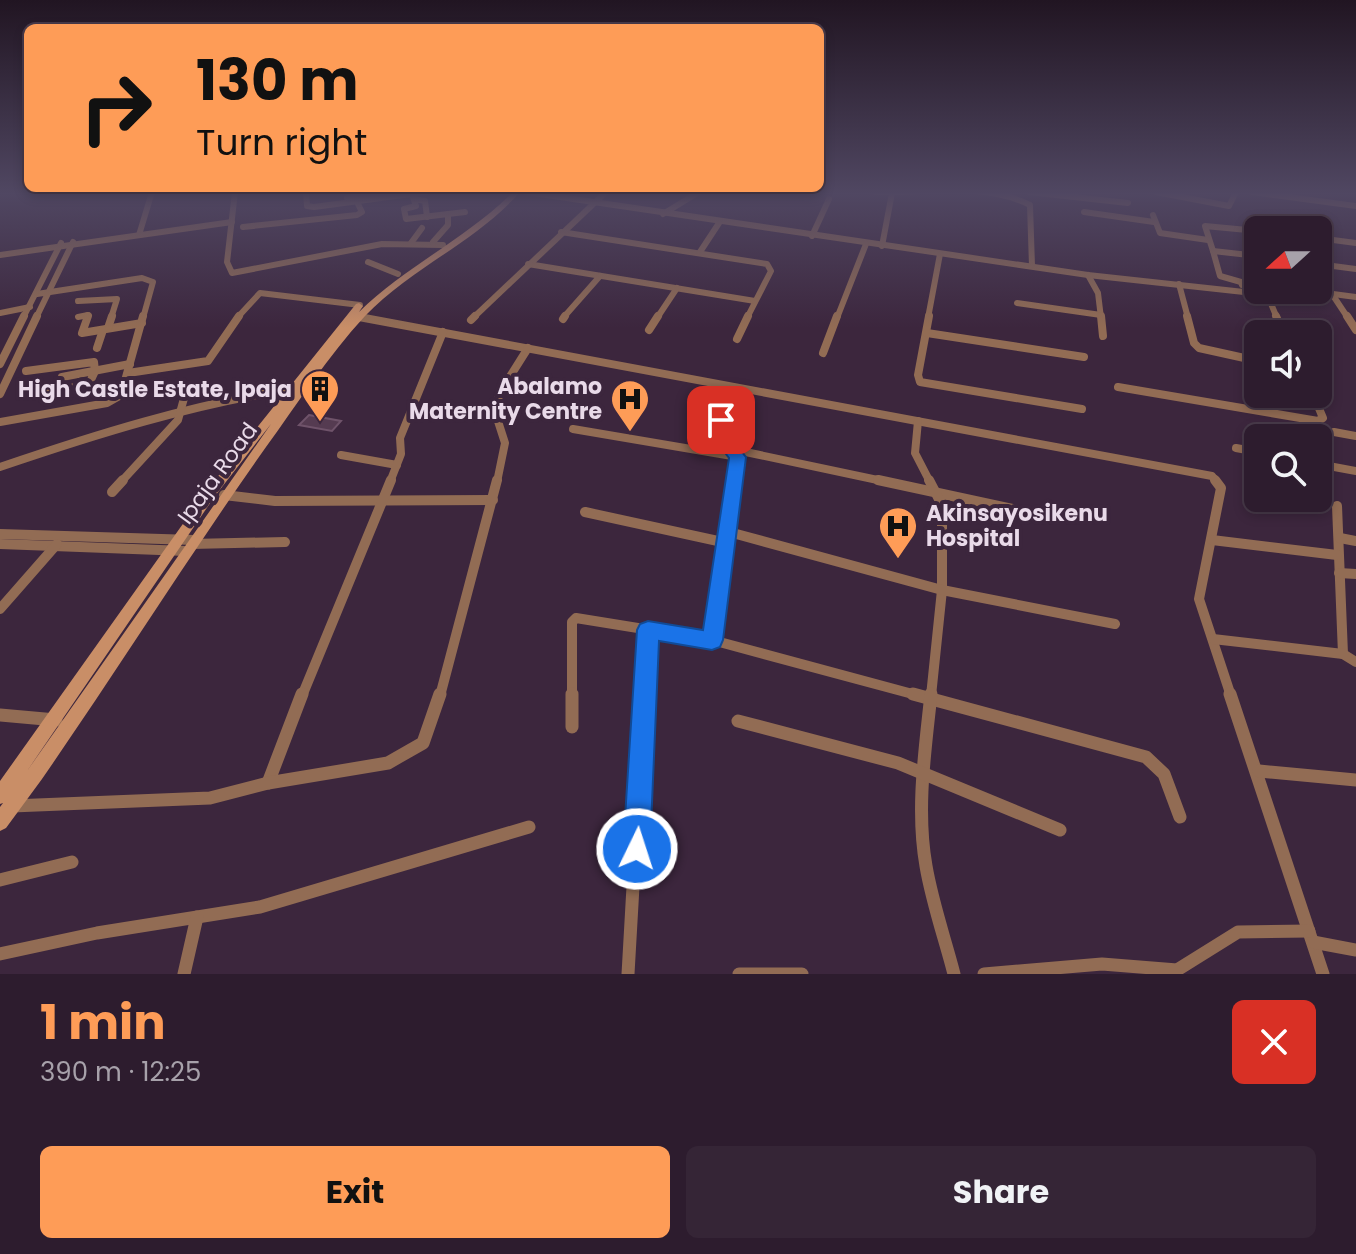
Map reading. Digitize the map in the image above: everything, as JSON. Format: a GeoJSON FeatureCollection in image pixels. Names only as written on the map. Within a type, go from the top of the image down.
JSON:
{"type":"FeatureCollection","features":[{"type":"Feature","properties":{"kind":"main road","name":"Ipaja Road"},"geometry":{"type":"LineString","coordinates":[[0,796],[56,720],[174,544],[291,389],[359,311],[398,274],[446,237]]}},
{"type":"Feature","properties":{"kind":"main road","name":"Ipaja Road"},"geometry":{"type":"LineString","coordinates":[[0,822],[73,724],[224,495],[359,311],[465,237]]}},
{"type":"Feature","properties":{"kind":"street"},"geometry":{"type":"LineString","coordinates":[[0,253],[110,237]]}},
{"type":"Feature","properties":{"kind":"street"},"geometry":{"type":"LineString","coordinates":[[230,237],[227,262],[232,273],[382,244],[438,243],[441,237]]}},
{"type":"Feature","properties":{"kind":"street"},"geometry":{"type":"LineString","coordinates":[[411,243],[415,237]]}},
{"type":"Feature","properties":{"kind":"street"},"geometry":{"type":"LineString","coordinates":[[471,320],[555,237]]}},
{"type":"Feature","properties":{"kind":"street"},"geometry":{"type":"LineString","coordinates":[[599,237],[769,265],[771,271],[737,339]]}},
{"type":"Feature","properties":{"kind":"street"},"geometry":{"type":"LineString","coordinates":[[700,252],[710,237]]}},
{"type":"Feature","properties":{"kind":"street"},"geometry":{"type":"LineString","coordinates":[[822,237],[1088,275],[1244,292],[1241,282]]}},
{"type":"Feature","properties":{"kind":"street"},"geometry":{"type":"LineString","coordinates":[[882,246],[884,237]]}},
{"type":"Feature","properties":{"kind":"street"},"geometry":{"type":"LineString","coordinates":[[1031,237],[1032,266]]}},
{"type":"Feature","properties":{"kind":"street"},"geometry":{"type":"LineString","coordinates":[[1188,237],[1208,240],[1220,276],[1244,282]]}},
{"type":"Feature","properties":{"kind":"street"},"geometry":{"type":"LineString","coordinates":[[1332,240],[1356,243]]}},
{"type":"Feature","properties":{"kind":"street"},"geometry":{"type":"LineString","coordinates":[[0,394],[73,243]]}},
{"type":"Feature","properties":{"kind":"street"},"geometry":{"type":"LineString","coordinates":[[823,353],[866,244]]}},
{"type":"Feature","properties":{"kind":"street"},"geometry":{"type":"LineString","coordinates":[[1,359],[61,245]]}},
{"type":"Feature","properties":{"kind":"street"},"geometry":{"type":"LineString","coordinates":[[1213,251],[1244,254]]}},
{"type":"Feature","properties":{"kind":"street"},"geometry":{"type":"LineString","coordinates":[[940,254],[918,375],[920,382],[1082,409]]}},
{"type":"Feature","properties":{"kind":"street"},"geometry":{"type":"LineString","coordinates":[[368,262],[398,274]]}},
{"type":"Feature","properties":{"kind":"street"},"geometry":{"type":"LineString","coordinates":[[528,264],[755,301]]}},
{"type":"Feature","properties":{"kind":"street"},"geometry":{"type":"LineString","coordinates":[[1332,266],[1356,269]]}},
{"type":"Feature","properties":{"kind":"street"},"geometry":{"type":"LineString","coordinates":[[1088,275],[1098,293],[1103,336]]}},
{"type":"Feature","properties":{"kind":"street"},"geometry":{"type":"LineString","coordinates":[[563,319],[600,276]]}},
{"type":"Feature","properties":{"kind":"street"},"geometry":{"type":"LineString","coordinates":[[0,422],[107,403],[121,395],[153,282],[149,280],[37,294]]}},
{"type":"Feature","properties":{"kind":"street"},"geometry":{"type":"LineString","coordinates":[[1179,284],[1194,343],[1199,348],[1244,358]]}},
{"type":"Feature","properties":{"kind":"street"},"geometry":{"type":"LineString","coordinates":[[649,330],[677,288]]}},
{"type":"Feature","properties":{"kind":"street"},"geometry":{"type":"LineString","coordinates":[[62,377],[208,361],[219,350],[243,310],[260,293],[359,311],[443,332],[1212,476],[1221,488],[1212,540],[1200,578],[1199,599],[1259,771],[1323,974]]}},
{"type":"Feature","properties":{"kind":"street"},"geometry":{"type":"LineString","coordinates":[[1332,294],[1356,297]]}},
{"type":"Feature","properties":{"kind":"street"},"geometry":{"type":"LineString","coordinates":[[1332,294],[1356,330]]}},
{"type":"Feature","properties":{"kind":"street"},"geometry":{"type":"LineString","coordinates":[[78,301],[108,297],[117,299],[97,348]]}},
{"type":"Feature","properties":{"kind":"street"},"geometry":{"type":"LineString","coordinates":[[1017,303],[1101,315]]}},
{"type":"Feature","properties":{"kind":"street"},"geometry":{"type":"LineString","coordinates":[[0,313],[30,307]]}},
{"type":"Feature","properties":{"kind":"street"},"geometry":{"type":"LineString","coordinates":[[78,317],[88,315],[82,333],[142,323]]}},
{"type":"Feature","properties":{"kind":"street"},"geometry":{"type":"LineString","coordinates":[[268,783],[397,465],[400,438],[443,332]]}},
{"type":"Feature","properties":{"kind":"street"},"geometry":{"type":"LineString","coordinates":[[927,333],[1084,357]]}},
{"type":"Feature","properties":{"kind":"street"},"geometry":{"type":"LineString","coordinates":[[12,806],[210,798],[268,783],[388,763],[423,743],[436,709],[493,500],[505,443],[496,406],[511,371],[528,348]]}},
{"type":"Feature","properties":{"kind":"street"},"geometry":{"type":"LineString","coordinates":[[1,359],[18,354]]}},
{"type":"Feature","properties":{"kind":"street"},"geometry":{"type":"LineString","coordinates":[[26,371],[92,360],[95,371],[89,384],[48,393]]}},
{"type":"Feature","properties":{"kind":"street"},"geometry":{"type":"LineString","coordinates":[[733,387],[719,429],[726,445],[737,454]]}},
{"type":"Feature","properties":{"kind":"street"},"geometry":{"type":"LineString","coordinates":[[1118,387],[1318,421],[1323,418],[1319,408]]}},
{"type":"Feature","properties":{"kind":"street"},"geometry":{"type":"LineString","coordinates":[[0,467],[94,433],[182,409],[291,389]]}},
{"type":"Feature","properties":{"kind":"street"},"geometry":{"type":"LineString","coordinates":[[112,492],[158,445],[182,409],[186,391]]}},
{"type":"Feature","properties":{"kind":"street"},"geometry":{"type":"LineString","coordinates":[[918,421],[915,453],[942,505],[942,590],[923,774],[923,851],[954,974]]}},
{"type":"Feature","properties":{"kind":"street"},"geometry":{"type":"LineString","coordinates":[[573,429],[737,454],[1017,510]]}},
{"type":"Feature","properties":{"kind":"street"},"geometry":{"type":"LineString","coordinates":[[1334,432],[1356,436]]}},
{"type":"Feature","properties":{"kind":"street"},"geometry":{"type":"LineString","coordinates":[[1236,448],[1244,449]]}},
{"type":"Feature","properties":{"kind":"street"},"geometry":{"type":"LineString","coordinates":[[712,640],[737,454]]}},
{"type":"Feature","properties":{"kind":"street"},"geometry":{"type":"LineString","coordinates":[[341,455],[397,465]]}},
{"type":"Feature","properties":{"kind":"street"},"geometry":{"type":"LineString","coordinates":[[1332,467],[1356,471]]}},
{"type":"Feature","properties":{"kind":"street"},"geometry":{"type":"LineString","coordinates":[[224,495],[275,501],[493,500]]}},
{"type":"Feature","properties":{"kind":"street"},"geometry":{"type":"LineString","coordinates":[[1337,506],[1343,654]]}},
{"type":"Feature","properties":{"kind":"street"},"geometry":{"type":"LineString","coordinates":[[585,512],[728,538],[942,590],[1115,624]]}},
{"type":"Feature","properties":{"kind":"street"},"geometry":{"type":"LineString","coordinates":[[0,534],[190,545],[285,542]]}},
{"type":"Feature","properties":{"kind":"street"},"geometry":{"type":"LineString","coordinates":[[1340,538],[1356,541]]}},
{"type":"Feature","properties":{"kind":"street"},"geometry":{"type":"LineString","coordinates":[[1212,540],[1337,555]]}},
{"type":"Feature","properties":{"kind":"street"},"geometry":{"type":"LineString","coordinates":[[0,544],[174,544]]}},
{"type":"Feature","properties":{"kind":"street"},"geometry":{"type":"LineString","coordinates":[[0,609],[57,544]]}},
{"type":"Feature","properties":{"kind":"street"},"geometry":{"type":"LineString","coordinates":[[1339,573],[1356,574]]}},
{"type":"Feature","properties":{"kind":"street"},"geometry":{"type":"LineString","coordinates":[[572,727],[572,622],[576,618],[712,640],[1146,757],[1164,774],[1180,817]]}},
{"type":"Feature","properties":{"kind":"street"},"geometry":{"type":"LineString","coordinates":[[628,974],[648,630]]}},
{"type":"Feature","properties":{"kind":"street"},"geometry":{"type":"LineString","coordinates":[[1213,639],[1343,654],[1356,662]]}},
{"type":"Feature","properties":{"kind":"street"},"geometry":{"type":"LineString","coordinates":[[0,715],[56,720]]}},
{"type":"Feature","properties":{"kind":"street"},"geometry":{"type":"LineString","coordinates":[[738,721],[898,763],[1060,830]]}},
{"type":"Feature","properties":{"kind":"street"},"geometry":{"type":"LineString","coordinates":[[1259,771],[1356,780]]}},
{"type":"Feature","properties":{"kind":"street"},"geometry":{"type":"LineString","coordinates":[[0,954],[97,933],[260,907],[529,827]]}},
{"type":"Feature","properties":{"kind":"street"},"geometry":{"type":"LineString","coordinates":[[0,880],[72,862]]}},
{"type":"Feature","properties":{"kind":"street"},"geometry":{"type":"LineString","coordinates":[[184,974],[197,917]]}},
{"type":"Feature","properties":{"kind":"street"},"geometry":{"type":"LineString","coordinates":[[984,974],[1102,964],[1138,971],[1177,970],[1238,932],[1311,937],[1356,950]]}},
{"type":"Feature","properties":{"kind":"street"},"geometry":{"type":"LineString","coordinates":[[739,974],[802,974]]}},
{"type":"Feature","properties":{"kind":"building","name":"High Castle Estate, Ipaja"},"geometry":{"type":"Polygon","coordinates":[[[309,415],[341,421],[332,431],[299,425],[309,415]]]}},
{"type":"Feature","properties":{"kind":"place","name":"High Castle Estate, Ipaja"},"geometry":{"type":"Point","coordinates":[320,423]}},
{"type":"Feature","properties":{"kind":"place","name":"Abalamo Maternity Centre"},"geometry":{"type":"Point","coordinates":[630,433]}},
{"type":"Feature","properties":{"kind":"place","name":"Akinsayosikenu Hospital"},"geometry":{"type":"Point","coordinates":[898,560]}},
{"type":"Feature","properties":{"kind":"route"},"geometry":{"type":"LineString","coordinates":[[637,849],[648,630],[712,640],[738,457],[736,450],[726,445],[721,437],[721,420]]}}]}
